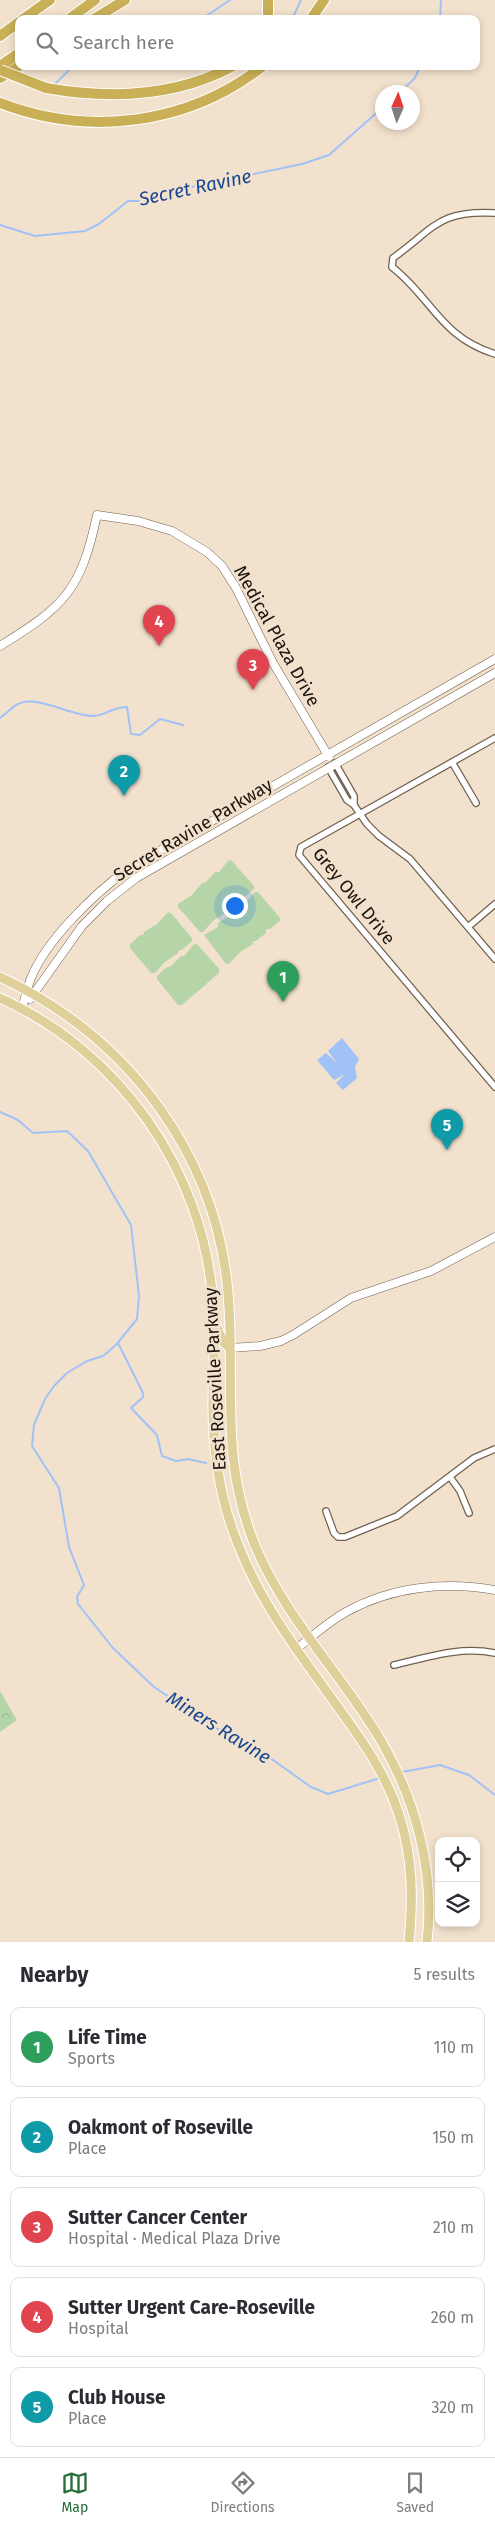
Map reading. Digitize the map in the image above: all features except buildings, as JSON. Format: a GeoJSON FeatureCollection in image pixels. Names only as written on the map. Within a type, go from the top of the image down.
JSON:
{"type":"FeatureCollection","features":[{"type":"Feature","properties":{"kind":"highway"},"geometry":{"type":"LineString","coordinates":[[29,15],[50,0]]}},
{"type":"Feature","properties":{"kind":"highway"},"geometry":{"type":"LineString","coordinates":[[74,15],[95,0]]}},
{"type":"Feature","properties":{"kind":"highway"},"geometry":{"type":"LineString","coordinates":[[101,15],[125,0]]}},
{"type":"Feature","properties":{"kind":"highway"},"geometry":{"type":"LineString","coordinates":[[268,0],[268,15]]}},
{"type":"Feature","properties":{"kind":"highway"},"geometry":{"type":"LineString","coordinates":[[314,15],[324,0]]}},
{"type":"Feature","properties":{"kind":"highway"},"geometry":{"type":"LineString","coordinates":[[0,36],[15,25]]}},
{"type":"Feature","properties":{"kind":"highway"},"geometry":{"type":"LineString","coordinates":[[0,66],[15,56]]}},
{"type":"Feature","properties":{"kind":"highway"},"geometry":{"type":"LineString","coordinates":[[0,78],[15,69]]}},
{"type":"Feature","properties":{"kind":"highway"},"geometry":{"type":"LineString","coordinates":[[0,70],[46,88],[107,95],[146,94],[192,83],[223,70]]}},
{"type":"Feature","properties":{"kind":"highway"},"geometry":{"type":"LineString","coordinates":[[0,103],[48,118],[80,122],[136,120],[167,114],[208,99],[226,91],[257,70]]}},
{"type":"Feature","properties":{"kind":"main road","name":"Medical Plaza Drive"},"geometry":{"type":"LineString","coordinates":[[0,646],[45,617],[70,592],[88,554],[97,515],[155,525],[185,537],[209,554],[227,573],[273,663],[326,754]]}},
{"type":"Feature","properties":{"kind":"main road","name":"Secret Ravine Parkway"},"geometry":{"type":"LineString","coordinates":[[31,992],[31,977],[69,923],[113,880],[153,853],[495,659]]}},
{"type":"Feature","properties":{"kind":"main road","name":"Secret Ravine Parkway"},"geometry":{"type":"LineString","coordinates":[[22,1008],[31,992],[82,926],[116,894],[162,862],[495,673]]}},
{"type":"Feature","properties":{"kind":"main road"},"geometry":{"type":"LineString","coordinates":[[326,754],[332,765]]}},
{"type":"Feature","properties":{"kind":"main road","name":"East Roseville Parkway"},"geometry":{"type":"LineString","coordinates":[[0,977],[31,992],[80,1023],[115,1054],[151,1096],[181,1141],[202,1186],[220,1245],[229,1304],[229,1422],[240,1501],[267,1572],[287,1608],[372,1727],[390,1757],[409,1799],[420,1836],[428,1890],[427,1942]]}},
{"type":"Feature","properties":{"kind":"main road","name":"East Roseville Parkway"},"geometry":{"type":"LineString","coordinates":[[0,998],[22,1008],[62,1034],[101,1066],[132,1099],[161,1138],[186,1187],[202,1237],[209,1269],[214,1318],[213,1424],[216,1457],[225,1506],[236,1542],[253,1579],[278,1624],[371,1755],[391,1793],[405,1837],[412,1886],[409,1942]]}},
{"type":"Feature","properties":{"kind":"main road"},"geometry":{"type":"LineString","coordinates":[[214,1318],[223,1342],[230,1348],[260,1346],[281,1341],[351,1298],[431,1271],[495,1236]]}},
{"type":"Feature","properties":{"kind":"main road"},"geometry":{"type":"LineString","coordinates":[[296,1649],[345,1612],[398,1592],[442,1586],[495,1590]]}},
{"type":"Feature","properties":{"kind":"street"},"geometry":{"type":"LineString","coordinates":[[495,213],[467,212],[444,218],[393,258],[391,262],[392,267],[447,327],[467,343],[495,354]]}},
{"type":"Feature","properties":{"kind":"street","name":"Grey Owl Drive"},"geometry":{"type":"LineString","coordinates":[[495,738],[301,847],[299,855],[495,1087]]}},
{"type":"Feature","properties":{"kind":"street"},"geometry":{"type":"LineString","coordinates":[[452,762],[476,803]]}},
{"type":"Feature","properties":{"kind":"street"},"geometry":{"type":"LineString","coordinates":[[332,765],[346,782],[354,796],[354,805]]}},
{"type":"Feature","properties":{"kind":"street"},"geometry":{"type":"LineString","coordinates":[[332,765],[339,786],[347,800],[354,805],[379,836],[410,859],[495,959]]}},
{"type":"Feature","properties":{"kind":"street"},"geometry":{"type":"LineString","coordinates":[[339,786],[346,782]]}},
{"type":"Feature","properties":{"kind":"street"},"geometry":{"type":"LineString","coordinates":[[468,927],[495,904]]}},
{"type":"Feature","properties":{"kind":"street"},"geometry":{"type":"LineString","coordinates":[[326,1511],[334,1533],[338,1537],[345,1537],[397,1516],[474,1458],[495,1449]]}},
{"type":"Feature","properties":{"kind":"street"},"geometry":{"type":"LineString","coordinates":[[450,1477],[460,1491],[469,1513]]}},
{"type":"Feature","properties":{"kind":"street"},"geometry":{"type":"LineString","coordinates":[[394,1665],[450,1652],[471,1650],[495,1653]]}},
{"type":"Feature","properties":{"kind":"green space"},"geometry":{"type":"Polygon","coordinates":[[[229,860],[254,886],[254,889],[243,898],[240,898],[240,901],[227,909],[227,912],[214,920],[203,932],[200,932],[178,907],[178,904],[192,895],[215,872],[219,872],[229,860]]]}},
{"type":"Feature","properties":{"kind":"green space"},"geometry":{"type":"Polygon","coordinates":[[[255,892],[258,892],[280,918],[280,921],[270,929],[266,929],[266,933],[256,941],[253,941],[253,944],[240,952],[229,964],[226,964],[204,935],[218,927],[218,923],[231,915],[231,912],[244,904],[255,892]]]}},
{"type":"Feature","properties":{"kind":"green space"},"geometry":{"type":"Polygon","coordinates":[[[168,912],[171,913],[192,938],[192,941],[165,962],[155,973],[151,973],[130,948],[130,944],[157,924],[168,912]]]}},
{"type":"Feature","properties":{"kind":"green space"},"geometry":{"type":"Polygon","coordinates":[[[194,944],[197,944],[219,969],[219,973],[182,1005],[178,1005],[157,979],[157,976],[181,956],[184,956],[194,944]]]}},
{"type":"Feature","properties":{"kind":"green space"},"geometry":{"type":"Polygon","coordinates":[[[0,1691],[17,1720],[0,1732],[0,1691]]]}},
{"type":"Feature","properties":{"kind":"water"},"geometry":{"type":"Polygon","coordinates":[[[342,1038],[359,1059],[355,1067],[357,1078],[343,1090],[336,1083],[345,1074],[334,1080],[317,1060],[326,1053],[337,1063],[328,1051],[342,1038]]]}},
{"type":"Feature","properties":{"kind":"waterway"},"geometry":{"type":"LineString","coordinates":[[208,15],[230,0]]}},
{"type":"Feature","properties":{"kind":"waterway"},"geometry":{"type":"LineString","coordinates":[[294,15],[301,0]]}},
{"type":"Feature","properties":{"kind":"waterway","name":"Secret Ravine"},"geometry":{"type":"LineString","coordinates":[[440,15],[441,0]]}},
{"type":"Feature","properties":{"kind":"waterway"},"geometry":{"type":"LineString","coordinates":[[55,84],[69,70]]}},
{"type":"Feature","properties":{"kind":"waterway","name":"Secret Ravine"},"geometry":{"type":"LineString","coordinates":[[408,85],[415,78],[418,70]]}},
{"type":"Feature","properties":{"kind":"waterway","name":"Secret Ravine"},"geometry":{"type":"LineString","coordinates":[[0,225],[35,236],[85,231],[99,224],[128,201],[147,201],[162,193],[302,164],[329,155],[375,114]]}},
{"type":"Feature","properties":{"kind":"waterway"},"geometry":{"type":"LineString","coordinates":[[0,718],[18,704],[35,702],[94,716],[117,708],[127,707],[131,734],[140,735],[160,719],[183,725]]}},
{"type":"Feature","properties":{"kind":"waterway","name":"Miners Ravine"},"geometry":{"type":"LineString","coordinates":[[0,1112],[18,1120],[33,1133],[67,1131],[88,1151],[131,1225],[139,1296],[137,1319],[116,1345],[103,1356],[87,1361],[67,1373],[54,1386],[45,1399],[34,1425],[32,1446],[59,1488],[69,1547],[84,1585],[77,1597],[78,1604],[113,1648],[154,1687],[214,1727],[259,1750],[311,1787],[328,1794],[380,1778]]}},
{"type":"Feature","properties":{"kind":"waterway"},"geometry":{"type":"LineString","coordinates":[[118,1343],[143,1393],[143,1397],[131,1408],[157,1435],[162,1456],[176,1461],[188,1459],[206,1463]]}},
{"type":"Feature","properties":{"kind":"waterway","name":"Miners Ravine"},"geometry":{"type":"LineString","coordinates":[[402,1772],[440,1765],[469,1775],[495,1795]]}},
{"type":"Feature","properties":{"kind":"place","name":"Sutter Urgent Care-Roseville"},"geometry":{"type":"Point","coordinates":[159,646]}},
{"type":"Feature","properties":{"kind":"place","name":"Sutter Cancer Center"},"geometry":{"type":"Point","coordinates":[253,690]}},
{"type":"Feature","properties":{"kind":"place","name":"Oakmont of Roseville"},"geometry":{"type":"Point","coordinates":[124,796]}},
{"type":"Feature","properties":{"kind":"place","name":"Life Time"},"geometry":{"type":"Point","coordinates":[283,1002]}},
{"type":"Feature","properties":{"kind":"place","name":"Club House"},"geometry":{"type":"Point","coordinates":[447,1150]}}]}
